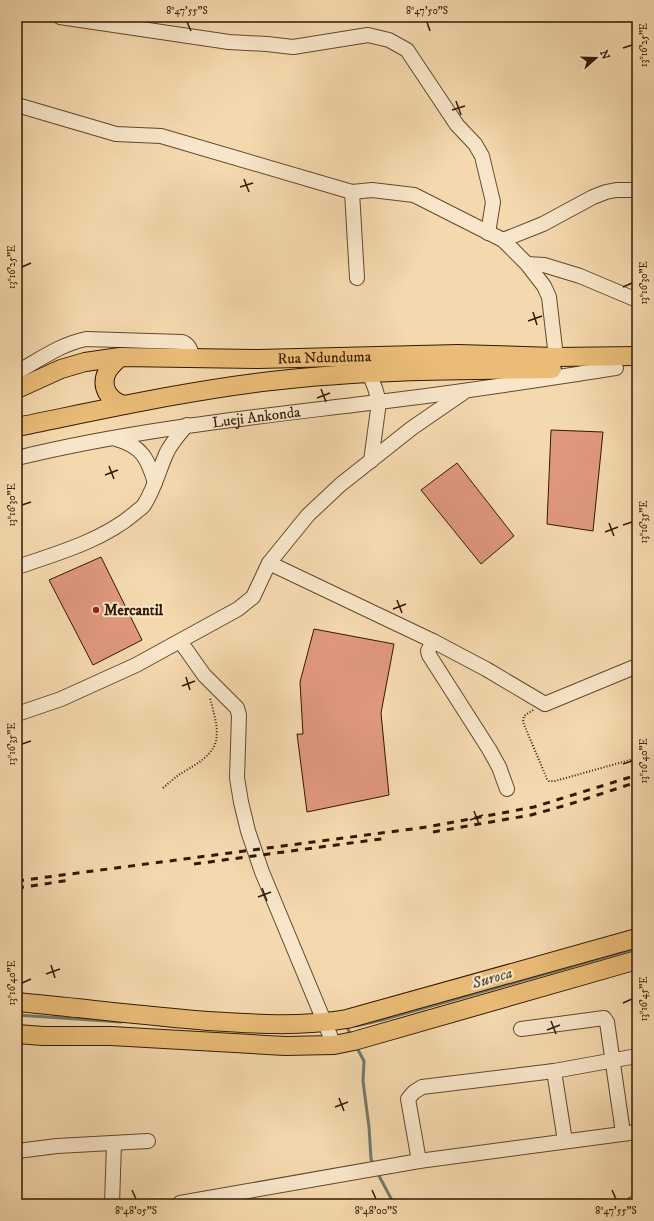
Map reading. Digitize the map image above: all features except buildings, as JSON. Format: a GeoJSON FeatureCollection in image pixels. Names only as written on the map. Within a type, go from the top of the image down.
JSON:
{"type":"FeatureCollection","features":[{"type":"Feature","properties":{"kind":"main road","name":"Rua Ndunduma"},"geometry":{"type":"LineString","coordinates":[[17,389],[61,369],[79,363],[120,357],[258,359],[458,354],[556,357],[637,356]]}},
{"type":"Feature","properties":{"kind":"main road"},"geometry":{"type":"LineString","coordinates":[[120,357],[107,371],[105,385],[110,399],[116,403],[124,405]]}},
{"type":"Feature","properties":{"kind":"main road","name":"Rua Ndunduma"},"geometry":{"type":"LineString","coordinates":[[124,405],[201,391],[271,381],[369,373],[637,367]]}},
{"type":"Feature","properties":{"kind":"main road"},"geometry":{"type":"LineString","coordinates":[[17,427],[124,405]]}},
{"type":"Feature","properties":{"kind":"main road"},"geometry":{"type":"LineString","coordinates":[[17,1002],[233,1022],[282,1024],[326,1023],[347,1019],[637,938]]}},
{"type":"Feature","properties":{"kind":"main road"},"geometry":{"type":"LineString","coordinates":[[17,1034],[43,1036],[111,1036],[285,1046],[334,1045],[369,1037],[637,960]]}},
{"type":"Feature","properties":{"kind":"street"},"geometry":{"type":"LineString","coordinates":[[60,17],[229,42],[293,47],[368,35],[389,40],[407,50],[457,124],[475,144],[482,156],[493,202],[488,233]]}},
{"type":"Feature","properties":{"kind":"street"},"geometry":{"type":"LineString","coordinates":[[17,105],[116,134],[161,136],[352,192],[372,190],[414,196],[449,212],[503,240],[527,264],[544,286],[550,297],[556,357]]}},
{"type":"Feature","properties":{"kind":"street"},"geometry":{"type":"LineString","coordinates":[[503,240],[543,224],[593,197],[611,191],[637,190]]}},
{"type":"Feature","properties":{"kind":"street"},"geometry":{"type":"LineString","coordinates":[[352,192],[357,278]]}},
{"type":"Feature","properties":{"kind":"street"},"geometry":{"type":"LineString","coordinates":[[527,264],[544,265],[580,276],[637,300]]}},
{"type":"Feature","properties":{"kind":"street"},"geometry":{"type":"LineString","coordinates":[[17,372],[63,346],[86,339],[182,342],[189,346],[192,357]]}},
{"type":"Feature","properties":{"kind":"street","name":"Lueji Ankonda"},"geometry":{"type":"LineString","coordinates":[[17,458],[113,438],[187,425],[465,392],[616,368]]}},
{"type":"Feature","properties":{"kind":"street"},"geometry":{"type":"LineString","coordinates":[[369,373],[379,402],[371,461]]}},
{"type":"Feature","properties":{"kind":"street"},"geometry":{"type":"LineString","coordinates":[[17,714],[61,700],[136,665],[248,602],[253,596],[269,563],[308,515],[340,485],[412,428],[465,392]]}},
{"type":"Feature","properties":{"kind":"street"},"geometry":{"type":"LineString","coordinates":[[17,567],[66,551],[114,529],[129,518],[143,506],[155,483],[168,451],[187,425]]}},
{"type":"Feature","properties":{"kind":"street"},"geometry":{"type":"LineString","coordinates":[[113,438],[129,443],[138,450],[145,459],[155,483]]}},
{"type":"Feature","properties":{"kind":"street"},"geometry":{"type":"LineString","coordinates":[[269,563],[433,641],[486,669],[545,704],[637,666]]}},
{"type":"Feature","properties":{"kind":"street"},"geometry":{"type":"LineString","coordinates":[[180,641],[211,683],[237,708],[239,715],[237,778],[248,831],[262,872],[334,1045]]}},
{"type":"Feature","properties":{"kind":"street"},"geometry":{"type":"LineString","coordinates":[[433,641],[428,651],[429,655],[489,749],[499,767],[507,789]]}},
{"type":"Feature","properties":{"kind":"street"},"geometry":{"type":"LineString","coordinates":[[521,1029],[604,1018],[607,1022],[623,1133]]}},
{"type":"Feature","properties":{"kind":"street"},"geometry":{"type":"LineString","coordinates":[[419,1161],[408,1100],[414,1092],[422,1087],[554,1071],[637,1056]]}},
{"type":"Feature","properties":{"kind":"street"},"geometry":{"type":"LineString","coordinates":[[554,1071],[565,1141]]}},
{"type":"Feature","properties":{"kind":"street"},"geometry":{"type":"LineString","coordinates":[[180,1203],[419,1161],[637,1132]]}},
{"type":"Feature","properties":{"kind":"street"},"geometry":{"type":"LineString","coordinates":[[17,1151],[57,1146],[148,1140]]}},
{"type":"Feature","properties":{"kind":"street"},"geometry":{"type":"LineString","coordinates":[[112,1204],[114,1143]]}},
{"type":"Feature","properties":{"kind":"path"},"geometry":{"type":"LineString","coordinates":[[163,788],[180,774],[199,762],[208,754],[216,742],[216,727],[209,691],[211,683]]}},
{"type":"Feature","properties":{"kind":"path"},"geometry":{"type":"LineString","coordinates":[[545,704],[526,713],[523,722],[546,779],[555,781],[637,758]]}},
{"type":"Feature","properties":{"kind":"waterway","name":"Suroca"},"geometry":{"type":"LineString","coordinates":[[356,1026],[637,948]]}},
{"type":"Feature","properties":{"kind":"waterway"},"geometry":{"type":"LineString","coordinates":[[17,1015],[121,1022]]}},
{"type":"Feature","properties":{"kind":"waterway"},"geometry":{"type":"LineString","coordinates":[[347,1027],[351,1036]]}},
{"type":"Feature","properties":{"kind":"waterway"},"geometry":{"type":"LineString","coordinates":[[356,1046],[364,1061],[363,1081],[369,1127],[371,1159],[374,1165]]}},
{"type":"Feature","properties":{"kind":"waterway"},"geometry":{"type":"LineString","coordinates":[[377,1172],[394,1204]]}},
{"type":"Feature","properties":{"kind":"railway"},"geometry":{"type":"LineString","coordinates":[[17,881],[427,827],[534,807],[637,775]]}},
{"type":"Feature","properties":{"kind":"railway"},"geometry":{"type":"LineString","coordinates":[[433,832],[531,815],[637,782]]}},
{"type":"Feature","properties":{"kind":"railway"},"geometry":{"type":"LineString","coordinates":[[194,864],[388,838]]}},
{"type":"Feature","properties":{"kind":"railway"},"geometry":{"type":"LineString","coordinates":[[17,888],[71,880]]}},
{"type":"Feature","properties":{"kind":"place","name":"Mercantil"},"geometry":{"type":"Point","coordinates":[96,610]}}]}
